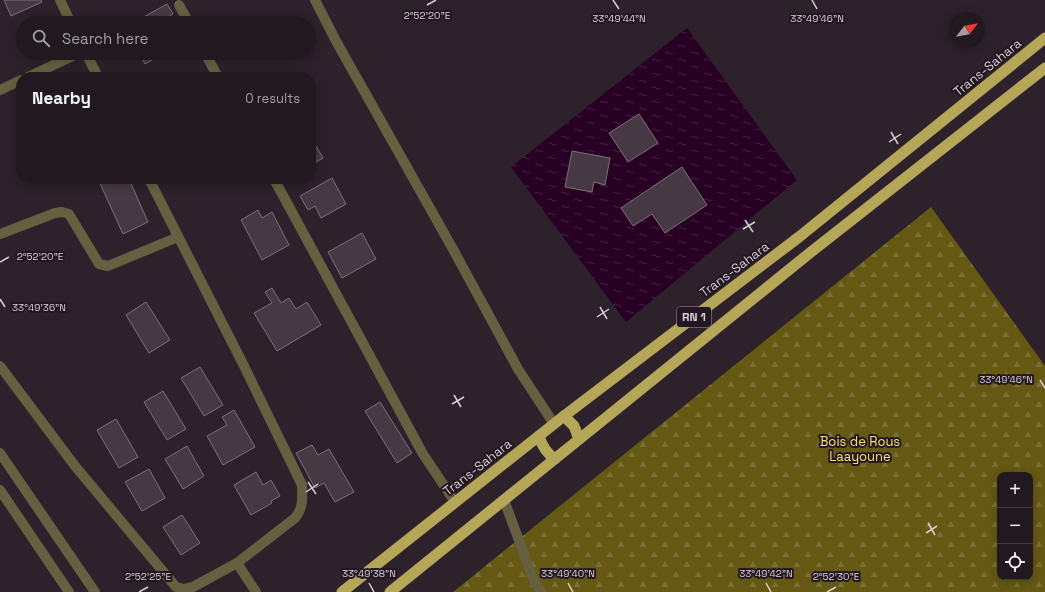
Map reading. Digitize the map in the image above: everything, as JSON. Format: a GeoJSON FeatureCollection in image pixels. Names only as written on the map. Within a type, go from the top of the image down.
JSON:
{"type":"FeatureCollection","features":[{"type":"Feature","properties":{"kind":"highway","name":"Trans-Sahara"},"geometry":{"type":"LineString","coordinates":[[342,592],[564,416],[799,237],[1045,38]]}},
{"type":"Feature","properties":{"kind":"highway","name":"RN 1"},"geometry":{"type":"LineString","coordinates":[[390,592],[811,252],[1045,68]]}},
{"type":"Feature","properties":{"kind":"highway"},"geometry":{"type":"LineString","coordinates":[[564,416],[574,426],[579,439]]}},
{"type":"Feature","properties":{"kind":"highway"},"geometry":{"type":"LineString","coordinates":[[539,436],[544,449],[554,459]]}},
{"type":"Feature","properties":{"kind":"street"},"geometry":{"type":"LineString","coordinates":[[60,0],[68,16]]}},
{"type":"Feature","properties":{"kind":"street"},"geometry":{"type":"LineString","coordinates":[[315,0],[336,41],[454,251],[518,369],[554,424]]}},
{"type":"Feature","properties":{"kind":"street"},"geometry":{"type":"LineString","coordinates":[[179,5],[185,16]]}},
{"type":"Feature","properties":{"kind":"street"},"geometry":{"type":"LineString","coordinates":[[39,72],[64,60]]}},
{"type":"Feature","properties":{"kind":"street"},"geometry":{"type":"LineString","coordinates":[[90,60],[96,72]]}},
{"type":"Feature","properties":{"kind":"street"},"geometry":{"type":"LineString","coordinates":[[209,60],[215,72]]}},
{"type":"Feature","properties":{"kind":"street"},"geometry":{"type":"LineString","coordinates":[[0,90],[16,82]]}},
{"type":"Feature","properties":{"kind":"street"},"geometry":{"type":"LineString","coordinates":[[0,366],[76,466],[176,586],[184,589],[193,587],[238,563],[295,518],[299,512],[302,498],[302,485],[243,364],[152,184]]}},
{"type":"Feature","properties":{"kind":"street"},"geometry":{"type":"LineString","coordinates":[[277,184],[423,454],[455,502]]}},
{"type":"Feature","properties":{"kind":"street"},"geometry":{"type":"LineString","coordinates":[[0,234],[55,213],[62,212],[69,214],[99,264],[108,266],[178,237]]}},
{"type":"Feature","properties":{"kind":"street"},"geometry":{"type":"LineString","coordinates":[[0,453],[95,592]]}},
{"type":"Feature","properties":{"kind":"street"},"geometry":{"type":"LineString","coordinates":[[0,490],[69,592]]}},
{"type":"Feature","properties":{"kind":"street"},"geometry":{"type":"LineString","coordinates":[[504,500],[534,581],[541,592]]}},
{"type":"Feature","properties":{"kind":"street"},"geometry":{"type":"LineString","coordinates":[[238,563],[256,592]]}},
{"type":"Feature","properties":{"kind":"green space","name":"Bois de Rous Laayoune"},"geometry":{"type":"Polygon","coordinates":[[[931,207],[1045,366],[1045,592],[453,592],[931,207]]]}},
{"type":"Feature","properties":{"kind":"water"},"geometry":{"type":"Polygon","coordinates":[[[687,28],[797,180],[626,322],[511,167],[687,28]]]}},
{"type":"Feature","properties":{"kind":"building"},"geometry":{"type":"Polygon","coordinates":[[[4,0],[41,0],[42,2],[11,16],[4,0]]]}},
{"type":"Feature","properties":{"kind":"building"},"geometry":{"type":"Polygon","coordinates":[[[167,4],[173,14],[170,16],[146,16],[167,4]]]}},
{"type":"Feature","properties":{"kind":"building"},"geometry":{"type":"Polygon","coordinates":[[[143,60],[152,60],[145,64],[143,60]]]}},
{"type":"Feature","properties":{"kind":"building"},"geometry":{"type":"Polygon","coordinates":[[[639,114],[658,143],[628,162],[609,133],[639,114]]]}},
{"type":"Feature","properties":{"kind":"building"},"geometry":{"type":"Polygon","coordinates":[[[316,146],[323,158],[316,162],[316,146]]]}},
{"type":"Feature","properties":{"kind":"building"},"geometry":{"type":"Polygon","coordinates":[[[572,151],[610,158],[605,185],[594,182],[592,192],[565,187],[572,151]]]}},
{"type":"Feature","properties":{"kind":"building"},"geometry":{"type":"Polygon","coordinates":[[[682,167],[707,205],[665,233],[652,214],[633,226],[621,208],[682,167]]]}},
{"type":"Feature","properties":{"kind":"building"},"geometry":{"type":"Polygon","coordinates":[[[332,178],[346,204],[321,218],[315,206],[308,210],[300,196],[332,178]]]}},
{"type":"Feature","properties":{"kind":"building"},"geometry":{"type":"Polygon","coordinates":[[[100,184],[131,184],[148,222],[123,234],[100,184]]]}},
{"type":"Feature","properties":{"kind":"building"},"geometry":{"type":"Polygon","coordinates":[[[258,210],[262,218],[272,212],[289,245],[262,260],[241,220],[258,210]]]}},
{"type":"Feature","properties":{"kind":"building"},"geometry":{"type":"Polygon","coordinates":[[[362,233],[376,259],[342,278],[328,252],[362,233]]]}},
{"type":"Feature","properties":{"kind":"building"},"geometry":{"type":"Polygon","coordinates":[[[272,288],[281,303],[289,298],[296,309],[307,302],[321,325],[277,351],[254,313],[272,303],[265,292],[272,288]]]}},
{"type":"Feature","properties":{"kind":"building"},"geometry":{"type":"Polygon","coordinates":[[[146,302],[170,340],[149,353],[126,315],[146,302]]]}},
{"type":"Feature","properties":{"kind":"building"},"geometry":{"type":"Polygon","coordinates":[[[200,367],[223,405],[204,416],[181,378],[200,367]]]}},
{"type":"Feature","properties":{"kind":"building"},"geometry":{"type":"Polygon","coordinates":[[[163,391],[186,429],[167,440],[144,402],[163,391]]]}},
{"type":"Feature","properties":{"kind":"building"},"geometry":{"type":"Polygon","coordinates":[[[380,402],[412,453],[397,463],[365,411],[380,402]]]}},
{"type":"Feature","properties":{"kind":"building"},"geometry":{"type":"Polygon","coordinates":[[[234,410],[255,447],[223,465],[207,436],[227,425],[222,417],[234,410]]]}},
{"type":"Feature","properties":{"kind":"building"},"geometry":{"type":"Polygon","coordinates":[[[116,419],[138,457],[119,468],[97,430],[116,419]]]}},
{"type":"Feature","properties":{"kind":"building"},"geometry":{"type":"Polygon","coordinates":[[[312,445],[318,455],[329,449],[354,492],[335,502],[324,483],[315,488],[296,453],[312,445]]]}},
{"type":"Feature","properties":{"kind":"building"},"geometry":{"type":"Polygon","coordinates":[[[187,446],[204,476],[183,489],[165,459],[187,446]]]}},
{"type":"Feature","properties":{"kind":"building"},"geometry":{"type":"Polygon","coordinates":[[[149,469],[165,498],[142,511],[125,482],[149,469]]]}},
{"type":"Feature","properties":{"kind":"building"},"geometry":{"type":"Polygon","coordinates":[[[256,472],[263,485],[271,480],[280,496],[271,501],[272,503],[251,515],[234,485],[256,472]]]}},
{"type":"Feature","properties":{"kind":"building"},"geometry":{"type":"Polygon","coordinates":[[[182,515],[200,543],[181,555],[163,527],[182,515]]]}}]}
